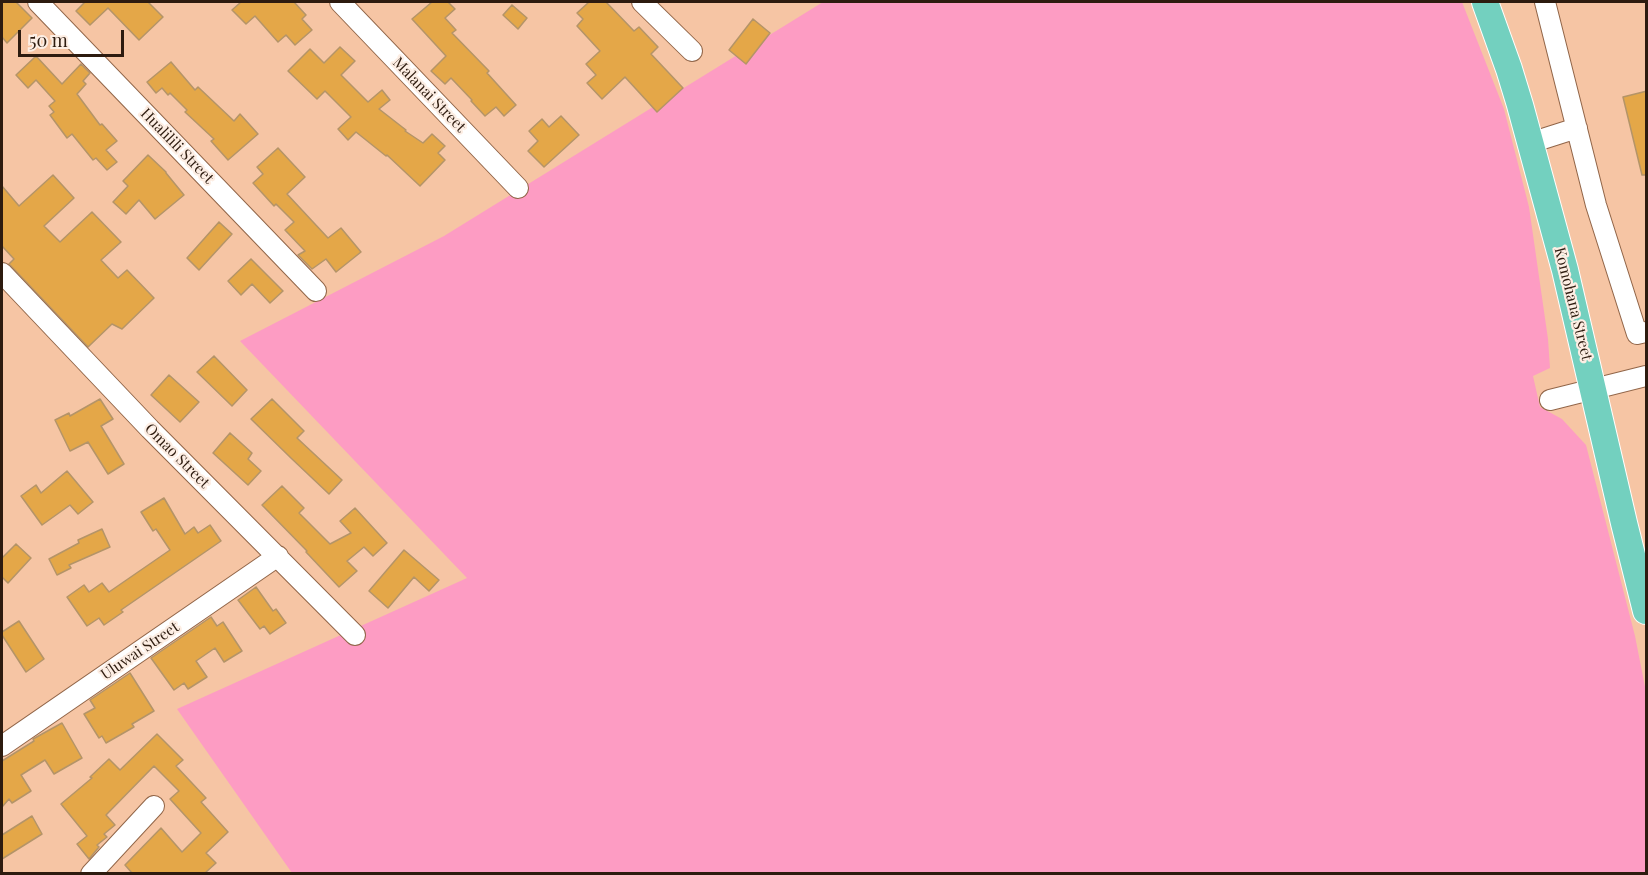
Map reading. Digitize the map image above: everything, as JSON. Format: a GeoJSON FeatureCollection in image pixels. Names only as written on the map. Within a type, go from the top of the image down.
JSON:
{"type":"FeatureCollection","features":[{"type":"Feature","properties":{"kind":"main road","name":"Komohana Street"},"geometry":{"type":"LineString","coordinates":[[1485,2],[1509,69],[1565,270],[1647,611]]}},
{"type":"Feature","properties":{"kind":"street","name":"Hualilili Street"},"geometry":{"type":"LineString","coordinates":[[38,2],[316,291]]}},
{"type":"Feature","properties":{"kind":"street","name":"Malanai Street"},"geometry":{"type":"LineString","coordinates":[[340,2],[518,188]]}},
{"type":"Feature","properties":{"kind":"street"},"geometry":{"type":"LineString","coordinates":[[642,2],[692,51]]}},
{"type":"Feature","properties":{"kind":"street"},"geometry":{"type":"LineString","coordinates":[[1545,2],[1596,205],[1637,334],[1647,332]]}},
{"type":"Feature","properties":{"kind":"street"},"geometry":{"type":"LineString","coordinates":[[1530,143],[1577,128]]}},
{"type":"Feature","properties":{"kind":"street","name":"Omao Street"},"geometry":{"type":"LineString","coordinates":[[2,273],[150,429],[355,635]]}},
{"type":"Feature","properties":{"kind":"street"},"geometry":{"type":"LineString","coordinates":[[1550,400],[1647,376]]}},
{"type":"Feature","properties":{"kind":"street","name":"Uluwai Street"},"geometry":{"type":"LineString","coordinates":[[2,746],[278,556]]}},
{"type":"Feature","properties":{"kind":"street"},"geometry":{"type":"LineString","coordinates":[[91,873],[154,806]]}},
{"type":"Feature","properties":{"kind":"shaded area"},"geometry":{"type":"Polygon","coordinates":[[[823,2],[1462,2],[1504,109],[1529,207],[1550,368],[1533,376],[1540,407],[1562,419],[1586,445],[1635,636],[1646,692],[1646,873],[292,873],[177,709],[467,578],[240,341],[444,236],[823,2]]]}},
{"type":"Feature","properties":{"kind":"building"},"geometry":{"type":"Polygon","coordinates":[[[2,2],[16,2],[32,18],[7,43],[2,37],[2,2]]]}},
{"type":"Feature","properties":{"kind":"building"},"geometry":{"type":"Polygon","coordinates":[[[85,2],[148,2],[163,17],[139,40],[108,8],[90,25],[76,11],[85,2]]]}},
{"type":"Feature","properties":{"kind":"building"},"geometry":{"type":"Polygon","coordinates":[[[241,2],[294,2],[306,15],[302,19],[312,30],[295,45],[286,35],[278,42],[255,16],[246,24],[232,10],[241,2]]]}},
{"type":"Feature","properties":{"kind":"building"},"geometry":{"type":"Polygon","coordinates":[[[432,2],[448,2],[455,9],[445,18],[456,30],[452,33],[489,71],[487,73],[516,105],[504,116],[496,107],[485,116],[451,78],[445,84],[431,71],[446,56],[412,19],[432,2]]]}},
{"type":"Feature","properties":{"kind":"building"},"geometry":{"type":"Polygon","coordinates":[[[589,2],[606,2],[634,31],[639,27],[658,47],[651,54],[683,88],[657,112],[625,77],[602,99],[587,83],[596,75],[586,64],[600,51],[577,26],[583,19],[577,13],[589,2]]]}},
{"type":"Feature","properties":{"kind":"building"},"geometry":{"type":"Polygon","coordinates":[[[512,5],[527,18],[518,29],[503,15],[512,5]]]}},
{"type":"Feature","properties":{"kind":"building"},"geometry":{"type":"Polygon","coordinates":[[[753,19],[770,33],[746,64],[729,50],[753,19]]]}},
{"type":"Feature","properties":{"kind":"building"},"geometry":{"type":"Polygon","coordinates":[[[340,47],[355,61],[341,75],[368,102],[382,90],[390,100],[379,109],[423,143],[432,134],[445,146],[438,153],[445,160],[420,186],[387,155],[356,132],[348,140],[338,129],[351,117],[325,91],[317,99],[288,71],[310,49],[324,63],[340,47]]]}},
{"type":"Feature","properties":{"kind":"building"},"geometry":{"type":"Polygon","coordinates":[[[36,56],[62,84],[81,64],[90,73],[83,81],[86,84],[77,94],[100,125],[102,124],[117,141],[106,150],[117,162],[107,170],[96,158],[93,160],[72,134],[67,138],[50,115],[54,112],[49,106],[55,101],[36,80],[28,88],[16,75],[36,56]]]}},
{"type":"Feature","properties":{"kind":"building"},"geometry":{"type":"Polygon","coordinates":[[[171,62],[195,90],[198,87],[234,121],[240,114],[258,134],[228,160],[211,141],[214,139],[185,112],[187,110],[170,93],[168,95],[162,88],[156,93],[147,82],[171,62]]]}},
{"type":"Feature","properties":{"kind":"building"},"geometry":{"type":"Polygon","coordinates":[[[1647,91],[1647,175],[1642,175],[1623,97],[1647,91]]]}},
{"type":"Feature","properties":{"kind":"building"},"geometry":{"type":"Polygon","coordinates":[[[561,116],[579,135],[544,167],[528,151],[538,141],[529,131],[542,119],[549,127],[561,116]]]}},
{"type":"Feature","properties":{"kind":"building"},"geometry":{"type":"Polygon","coordinates":[[[278,148],[305,177],[287,194],[328,238],[341,228],[361,252],[336,272],[326,259],[312,269],[298,255],[305,251],[285,230],[294,222],[276,204],[274,206],[253,183],[263,174],[257,167],[278,148]]]}},
{"type":"Feature","properties":{"kind":"building"},"geometry":{"type":"Polygon","coordinates":[[[148,155],[166,172],[184,195],[155,219],[139,200],[126,214],[113,202],[128,186],[123,181],[148,155]]]}},
{"type":"Feature","properties":{"kind":"building"},"geometry":{"type":"Polygon","coordinates":[[[53,175],[74,198],[44,226],[60,242],[92,212],[121,242],[101,260],[118,278],[127,270],[154,298],[122,329],[112,324],[88,347],[9,264],[14,259],[2,246],[2,186],[19,206],[53,175]]]}},
{"type":"Feature","properties":{"kind":"building"},"geometry":{"type":"Polygon","coordinates":[[[219,222],[232,234],[199,270],[187,258],[219,222]]]}},
{"type":"Feature","properties":{"kind":"building"},"geometry":{"type":"Polygon","coordinates":[[[251,259],[283,291],[270,303],[252,284],[241,295],[228,281],[251,259]]]}},
{"type":"Feature","properties":{"kind":"building"},"geometry":{"type":"Polygon","coordinates":[[[214,356],[247,390],[232,406],[197,372],[214,356]]]}},
{"type":"Feature","properties":{"kind":"building"},"geometry":{"type":"Polygon","coordinates":[[[169,375],[199,402],[180,422],[151,395],[169,375]]]}},
{"type":"Feature","properties":{"kind":"building"},"geometry":{"type":"Polygon","coordinates":[[[100,399],[113,419],[101,426],[124,464],[108,474],[88,442],[70,451],[55,420],[69,413],[70,416],[100,399]]]}},
{"type":"Feature","properties":{"kind":"building"},"geometry":{"type":"Polygon","coordinates":[[[272,399],[304,431],[297,438],[342,480],[329,494],[251,419],[272,399]]]}},
{"type":"Feature","properties":{"kind":"building"},"geometry":{"type":"Polygon","coordinates":[[[230,433],[252,453],[248,459],[261,471],[248,485],[213,453],[230,433]]]}},
{"type":"Feature","properties":{"kind":"building"},"geometry":{"type":"Polygon","coordinates":[[[67,471],[93,502],[78,514],[70,505],[42,525],[21,496],[36,485],[41,493],[67,471]]]}},
{"type":"Feature","properties":{"kind":"building"},"geometry":{"type":"Polygon","coordinates":[[[282,486],[304,508],[299,513],[330,544],[351,533],[340,521],[355,508],[387,543],[373,556],[364,547],[347,561],[357,571],[339,587],[262,505],[282,486]]]}},
{"type":"Feature","properties":{"kind":"building"},"geometry":{"type":"Polygon","coordinates":[[[164,498],[185,534],[194,527],[198,533],[210,525],[221,541],[121,610],[123,612],[104,625],[99,618],[87,626],[67,597],[84,585],[89,592],[102,583],[109,592],[170,550],[156,529],[153,531],[141,512],[164,498]]]}},
{"type":"Feature","properties":{"kind":"building"},"geometry":{"type":"Polygon","coordinates":[[[102,529],[110,547],[69,565],[71,568],[57,575],[49,559],[79,543],[78,540],[102,529]]]}},
{"type":"Feature","properties":{"kind":"building"},"geometry":{"type":"Polygon","coordinates":[[[16,544],[31,558],[8,583],[2,577],[2,558],[16,544]]]}},
{"type":"Feature","properties":{"kind":"building"},"geometry":{"type":"Polygon","coordinates":[[[404,550],[439,580],[429,591],[414,577],[388,608],[369,591],[404,550]]]}},
{"type":"Feature","properties":{"kind":"building"},"geometry":{"type":"Polygon","coordinates":[[[256,587],[273,611],[276,609],[286,623],[270,634],[264,626],[260,629],[238,600],[256,587]]]}},
{"type":"Feature","properties":{"kind":"building"},"geometry":{"type":"Polygon","coordinates":[[[211,617],[217,626],[223,622],[242,651],[224,662],[215,648],[196,661],[207,677],[188,689],[184,683],[174,690],[151,658],[211,617]]]}},
{"type":"Feature","properties":{"kind":"building"},"geometry":{"type":"Polygon","coordinates":[[[19,621],[44,659],[26,672],[2,635],[2,632],[19,621]]]}},
{"type":"Feature","properties":{"kind":"building"},"geometry":{"type":"Polygon","coordinates":[[[130,673],[154,711],[132,724],[134,727],[106,743],[102,736],[99,738],[84,714],[95,708],[90,700],[130,673]]]}},
{"type":"Feature","properties":{"kind":"building"},"geometry":{"type":"Polygon","coordinates":[[[62,723],[82,758],[54,774],[45,760],[21,775],[31,791],[12,803],[9,799],[2,807],[2,761],[34,741],[33,739],[62,723]]]}},
{"type":"Feature","properties":{"kind":"building"},"geometry":{"type":"Polygon","coordinates":[[[157,734],[183,760],[176,766],[206,798],[201,802],[228,832],[206,853],[216,863],[205,873],[132,873],[125,865],[161,828],[182,852],[201,833],[170,799],[179,791],[154,766],[106,815],[115,825],[104,834],[107,837],[97,845],[99,847],[89,859],[77,844],[87,836],[61,804],[92,778],[90,777],[109,759],[120,770],[157,734]]]}},
{"type":"Feature","properties":{"kind":"building"},"geometry":{"type":"Polygon","coordinates":[[[32,816],[42,834],[2,859],[2,835],[32,816]]]}}]}
